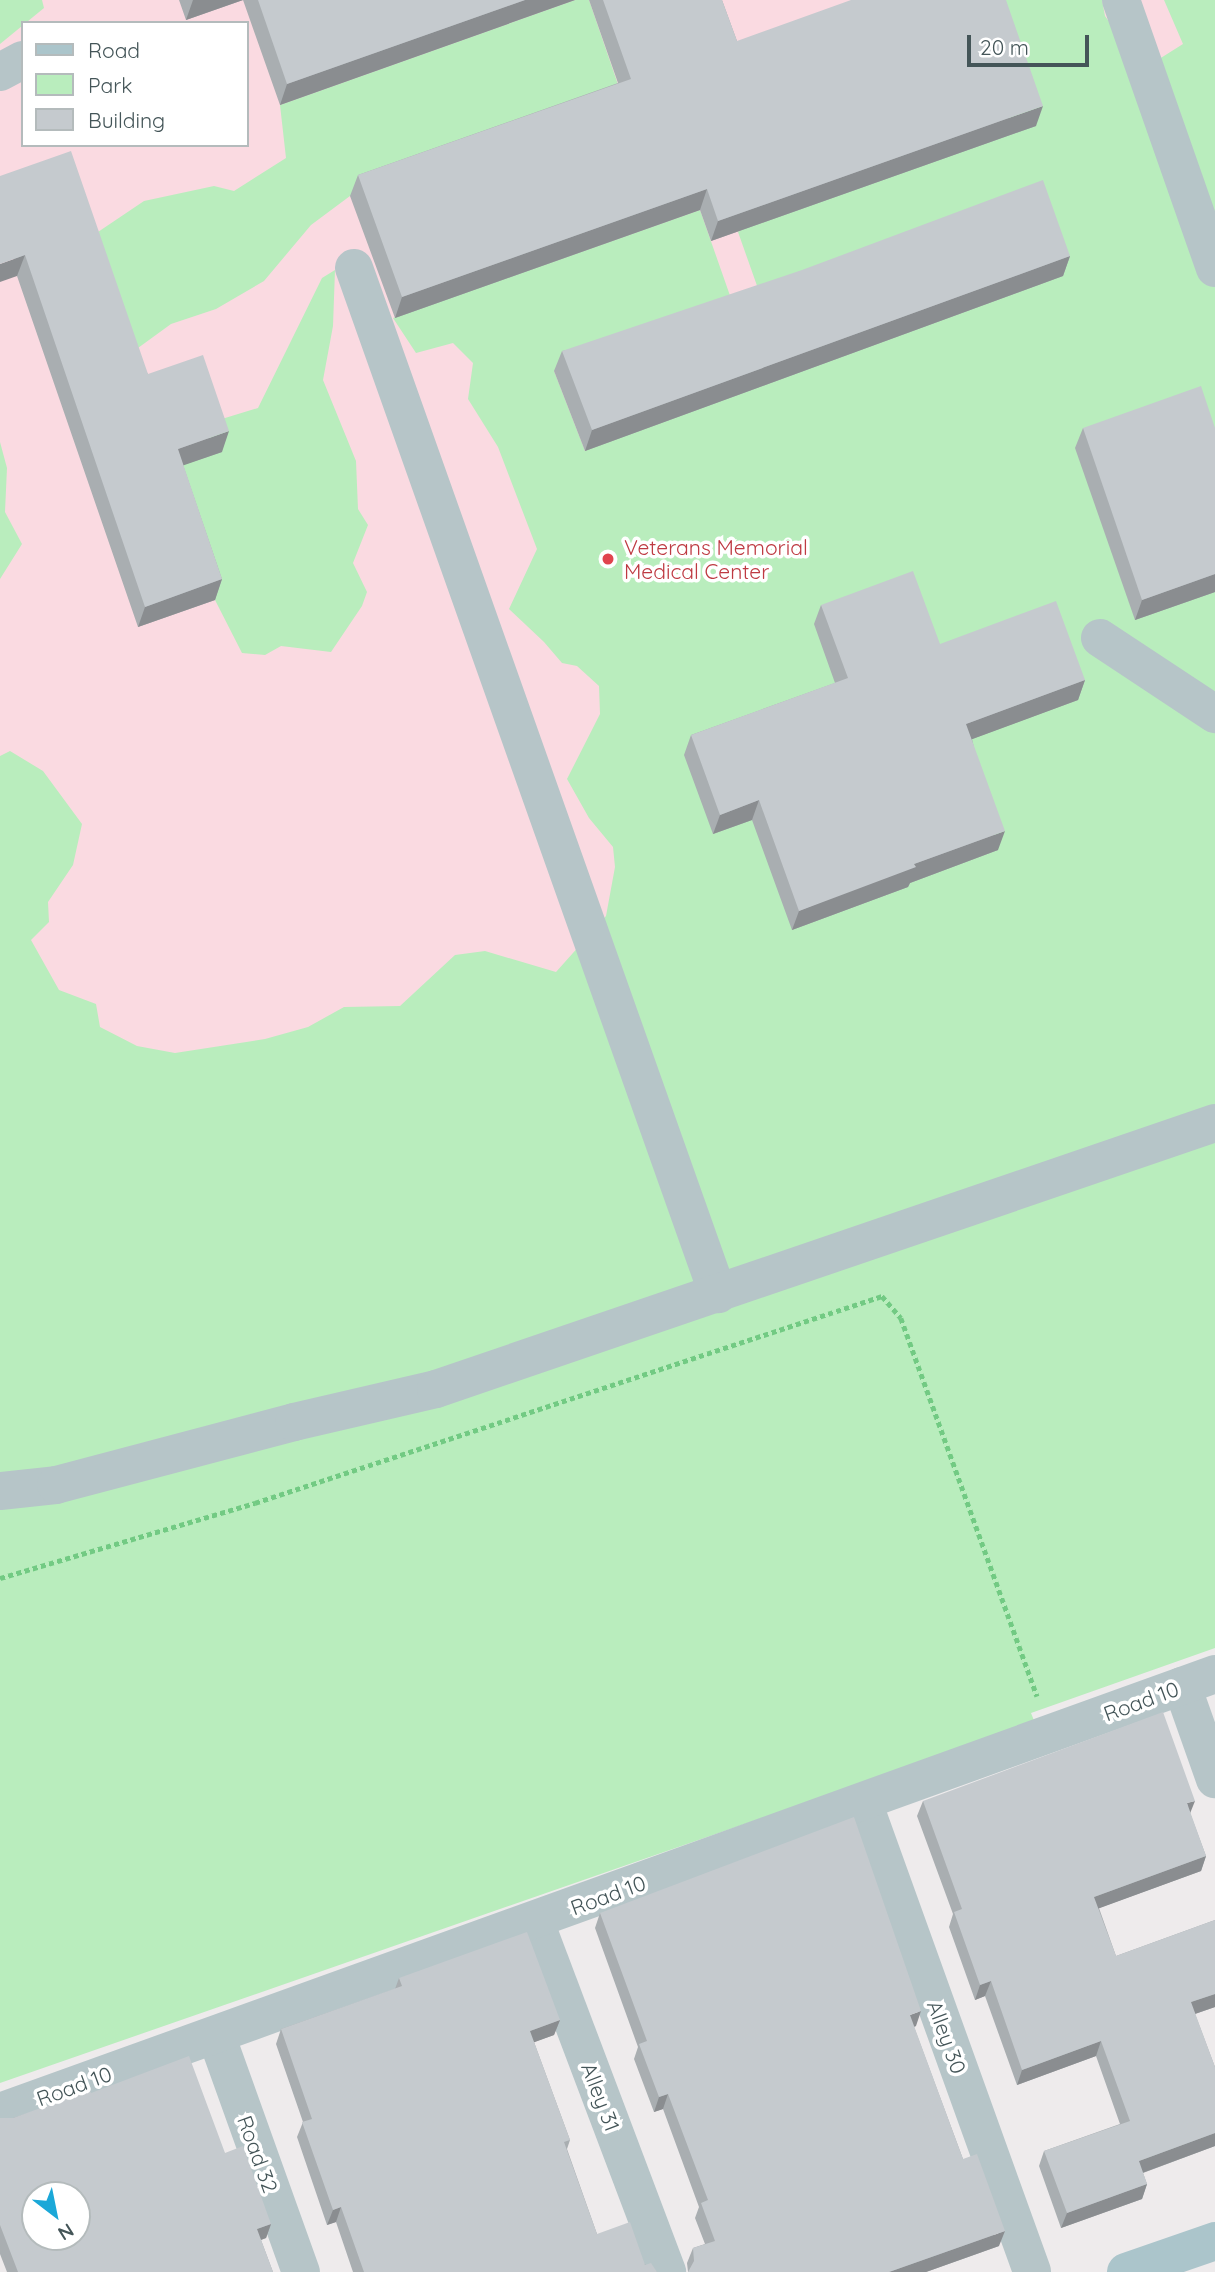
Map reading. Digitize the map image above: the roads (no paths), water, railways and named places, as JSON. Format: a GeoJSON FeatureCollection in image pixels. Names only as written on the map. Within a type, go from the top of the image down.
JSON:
{"type":"FeatureCollection","features":[{"type":"Feature","properties":{"kind":"main road"},"geometry":{"type":"LineString","coordinates":[[1127,2272],[1215,2241]]}},
{"type":"Feature","properties":{"kind":"street"},"geometry":{"type":"LineString","coordinates":[[1121,0],[1215,268]]}},
{"type":"Feature","properties":{"kind":"street"},"geometry":{"type":"LineString","coordinates":[[0,72],[21,61]]}},
{"type":"Feature","properties":{"kind":"street"},"geometry":{"type":"LineString","coordinates":[[355,268],[718,1294]]}},
{"type":"Feature","properties":{"kind":"street"},"geometry":{"type":"LineString","coordinates":[[1100,638],[1215,713]]}},
{"type":"Feature","properties":{"kind":"street"},"geometry":{"type":"LineString","coordinates":[[0,1491],[56,1485],[294,1422],[436,1389],[523,1357],[718,1294],[1215,1123]]}},
{"type":"Feature","properties":{"kind":"street"},"geometry":{"type":"LineString","coordinates":[[1198,1680],[1215,1779]]}},
{"type":"Feature","properties":{"kind":"street","name":"Road 10"},"geometry":{"type":"LineString","coordinates":[[0,2112],[535,1922],[1198,1680]]}},
{"type":"Feature","properties":{"kind":"street","name":"Alley 30"},"geometry":{"type":"LineString","coordinates":[[863,1802],[1032,2272]]}},
{"type":"Feature","properties":{"kind":"street","name":"Alley 31"},"geometry":{"type":"LineString","coordinates":[[535,1922],[667,2272]]}},
{"type":"Feature","properties":{"kind":"street","name":"Road 32"},"geometry":{"type":"LineString","coordinates":[[216,2035],[301,2272]]}},
{"type":"Feature","properties":{"kind":"place","name":"Veterans Memorial Medical Center"},"geometry":{"type":"Point","coordinates":[608,559]}}]}
